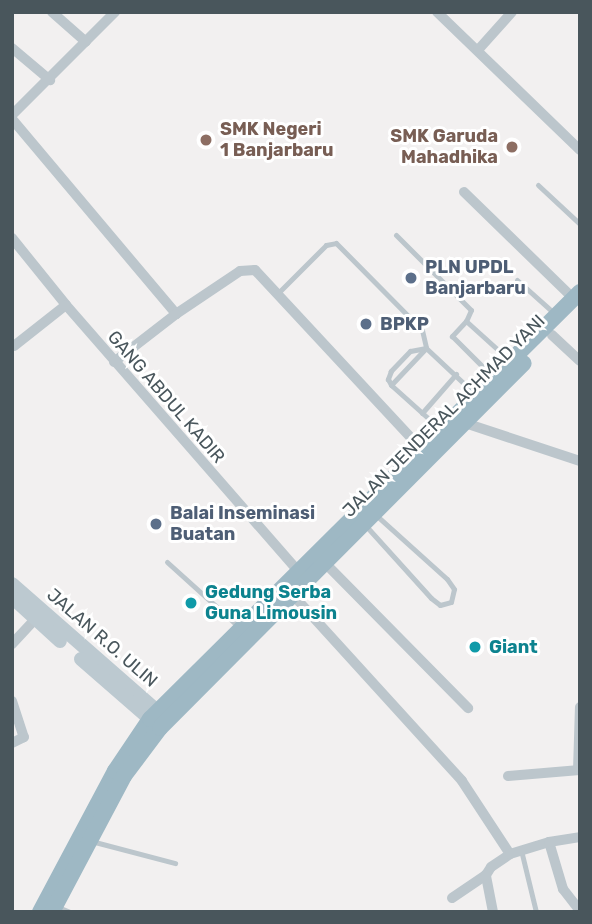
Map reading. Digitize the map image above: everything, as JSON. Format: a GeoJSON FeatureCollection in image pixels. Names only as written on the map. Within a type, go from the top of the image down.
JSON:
{"type":"FeatureCollection","features":[{"type":"Feature","properties":{"kind":"highway","name":"JALAN JENDERAL ACHMAD YANI"},"geometry":{"type":"LineString","coordinates":[[59,910],[134,760],[158,720],[293,595],[369,519],[388,491],[441,430],[556,315],[578,299]]}},
{"type":"Feature","properties":{"kind":"highway","name":"JALAN JENDERAL ACHMAD YANI"},"geometry":{"type":"LineString","coordinates":[[40,912],[115,771],[158,720],[299,572],[465,423],[552,335],[578,299]]}},
{"type":"Feature","properties":{"kind":"main road","name":"JALAN R.O. ULIN"},"geometry":{"type":"LineString","coordinates":[[12,583],[83,655]]}},
{"type":"Feature","properties":{"kind":"main road","name":"JALAN R.O. ULIN"},"geometry":{"type":"LineString","coordinates":[[12,597],[158,720]]}},
{"type":"Feature","properties":{"kind":"street"},"geometry":{"type":"LineString","coordinates":[[52,12],[86,42]]}},
{"type":"Feature","properties":{"kind":"street"},"geometry":{"type":"LineString","coordinates":[[116,12],[12,117],[176,314]]}},
{"type":"Feature","properties":{"kind":"street"},"geometry":{"type":"LineString","coordinates":[[437,12],[580,150]]}},
{"type":"Feature","properties":{"kind":"street"},"geometry":{"type":"LineString","coordinates":[[478,50],[512,12]]}},
{"type":"Feature","properties":{"kind":"street"},"geometry":{"type":"LineString","coordinates":[[12,48],[50,80]]}},
{"type":"Feature","properties":{"kind":"street"},"geometry":{"type":"LineString","coordinates":[[464,192],[578,299]]}},
{"type":"Feature","properties":{"kind":"street","name":"GANG ABDUL KADIR"},"geometry":{"type":"LineString","coordinates":[[12,238],[114,362],[299,572]]}},
{"type":"Feature","properties":{"kind":"street"},"geometry":{"type":"LineString","coordinates":[[114,362],[176,314],[247,269],[255,270],[422,450]]}},
{"type":"Feature","properties":{"kind":"street"},"geometry":{"type":"LineString","coordinates":[[14,346],[66,305]]}},
{"type":"Feature","properties":{"kind":"street"},"geometry":{"type":"LineString","coordinates":[[552,335],[580,361]]}},
{"type":"Feature","properties":{"kind":"street"},"geometry":{"type":"LineString","coordinates":[[465,423],[580,461]]}},
{"type":"Feature","properties":{"kind":"street"},"geometry":{"type":"LineString","coordinates":[[325,563],[468,708]]}},
{"type":"Feature","properties":{"kind":"street"},"geometry":{"type":"LineString","coordinates":[[293,595],[462,781],[510,854]]}},
{"type":"Feature","properties":{"kind":"street"},"geometry":{"type":"LineString","coordinates":[[12,644],[36,618]]}},
{"type":"Feature","properties":{"kind":"street"},"geometry":{"type":"LineString","coordinates":[[12,701],[24,737],[12,743]]}},
{"type":"Feature","properties":{"kind":"street"},"geometry":{"type":"LineString","coordinates":[[508,776],[579,770],[580,706]]}},
{"type":"Feature","properties":{"kind":"street"},"geometry":{"type":"LineString","coordinates":[[452,898],[486,875],[510,854],[549,842],[580,837]]}},
{"type":"Feature","properties":{"kind":"street"},"geometry":{"type":"LineString","coordinates":[[549,842],[563,889],[580,911]]}},
{"type":"Feature","properties":{"kind":"street"},"geometry":{"type":"LineString","coordinates":[[486,875],[493,912]]}},
{"type":"Feature","properties":{"kind":"lane"},"geometry":{"type":"LineString","coordinates":[[538,185],[580,224]]}},
{"type":"Feature","properties":{"kind":"lane"},"geometry":{"type":"LineString","coordinates":[[396,235],[471,310],[467,321],[452,336],[483,367]]}},
{"type":"Feature","properties":{"kind":"lane"},"geometry":{"type":"LineString","coordinates":[[277,294],[326,245],[336,243],[419,327],[426,348],[477,395]]}},
{"type":"Feature","properties":{"kind":"lane"},"geometry":{"type":"LineString","coordinates":[[517,280],[556,315]]}},
{"type":"Feature","properties":{"kind":"lane"},"geometry":{"type":"LineString","coordinates":[[467,321],[511,362]]}},
{"type":"Feature","properties":{"kind":"lane"},"geometry":{"type":"LineString","coordinates":[[426,348],[391,385],[441,430]]}},
{"type":"Feature","properties":{"kind":"lane"},"geometry":{"type":"LineString","coordinates":[[422,413],[456,374]]}},
{"type":"Feature","properties":{"kind":"lane"},"geometry":{"type":"LineString","coordinates":[[369,519],[447,579],[454,589],[451,602],[440,605],[431,598],[369,519]]}},
{"type":"Feature","properties":{"kind":"lane"},"geometry":{"type":"LineString","coordinates":[[167,562],[242,630]]}},
{"type":"Feature","properties":{"kind":"lane"},"geometry":{"type":"LineString","coordinates":[[92,841],[175,863]]}},
{"type":"Feature","properties":{"kind":"lane"},"geometry":{"type":"LineString","coordinates":[[521,850],[536,912]]}},
{"type":"Feature","properties":{"kind":"place","name":"SMK Negeri 1 Banjarbaru"},"geometry":{"type":"Point","coordinates":[206,140]}},
{"type":"Feature","properties":{"kind":"place","name":"SMK Garuda Mahadhika"},"geometry":{"type":"Point","coordinates":[512,147]}},
{"type":"Feature","properties":{"kind":"place","name":"PLN UPDL Banjarbaru"},"geometry":{"type":"Point","coordinates":[411,278]}},
{"type":"Feature","properties":{"kind":"place","name":"BPKP"},"geometry":{"type":"Point","coordinates":[366,324]}},
{"type":"Feature","properties":{"kind":"place","name":"Balai Inseminasi Buatan"},"geometry":{"type":"Point","coordinates":[156,524]}},
{"type":"Feature","properties":{"kind":"place","name":"Gedung Serba Guna Limousin"},"geometry":{"type":"Point","coordinates":[191,603]}},
{"type":"Feature","properties":{"kind":"place","name":"Giant"},"geometry":{"type":"Point","coordinates":[475,647]}}]}
